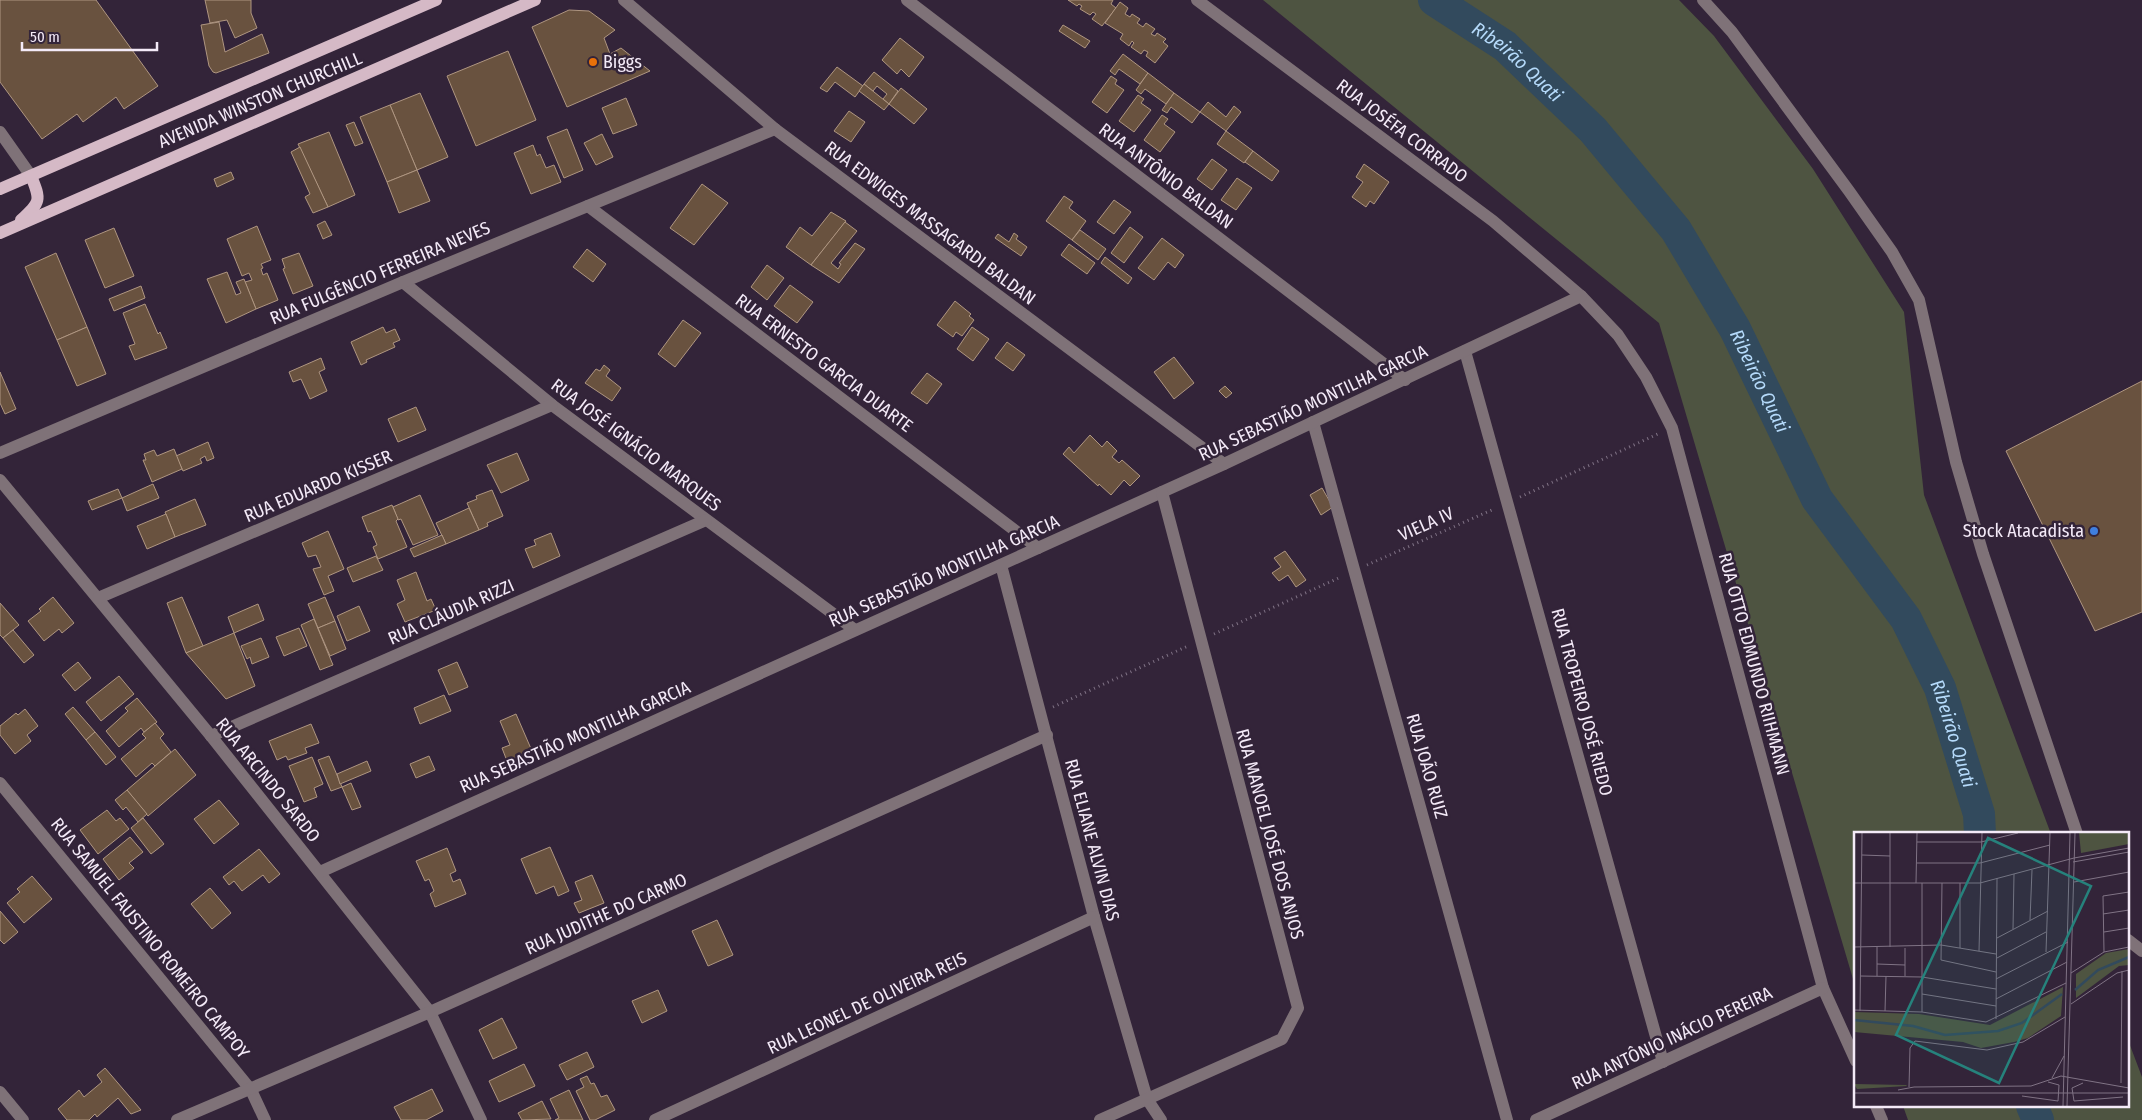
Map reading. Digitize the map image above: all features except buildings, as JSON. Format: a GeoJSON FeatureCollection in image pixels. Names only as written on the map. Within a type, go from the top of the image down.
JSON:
{"type":"FeatureCollection","features":[{"type":"Feature","properties":{"kind":"main road","name":"AVENIDA WINSTON CHURCHILL"},"geometry":{"type":"LineString","coordinates":[[0,189],[436,0]]}},
{"type":"Feature","properties":{"kind":"main road","name":"AVENIDA WINSTON CHURCHILL"},"geometry":{"type":"LineString","coordinates":[[0,233],[535,0]]}},
{"type":"Feature","properties":{"kind":"main road"},"geometry":{"type":"LineString","coordinates":[[14,226],[36,206],[39,199],[31,176]]}},
{"type":"Feature","properties":{"kind":"street","name":"RUA EDWIGES MASSAGARDI BALDAN"},"geometry":{"type":"LineString","coordinates":[[624,0],[774,129],[1224,464]]}},
{"type":"Feature","properties":{"kind":"street","name":"RUA ANTÔNIO BALDAN"},"geometry":{"type":"LineString","coordinates":[[907,0],[1404,380]]}},
{"type":"Feature","properties":{"kind":"street","name":"RUA JOSÉFA CORRADO"},"geometry":{"type":"LineString","coordinates":[[1197,0],[1493,221],[1581,296]]}},
{"type":"Feature","properties":{"kind":"street"},"geometry":{"type":"LineString","coordinates":[[1703,0],[1732,32],[1849,191],[1892,252],[1919,300],[1956,462],[1983,554],[2076,832]]}},
{"type":"Feature","properties":{"kind":"street","name":"RUA FULGÊNCIO FERREIRA NEVES"},"geometry":{"type":"LineString","coordinates":[[0,453],[403,282],[774,129]]}},
{"type":"Feature","properties":{"kind":"street"},"geometry":{"type":"LineString","coordinates":[[0,132],[31,176]]}},
{"type":"Feature","properties":{"kind":"street","name":"RUA ERNESTO GARCIA DUARTE"},"geometry":{"type":"LineString","coordinates":[[588,206],[1038,548]]}},
{"type":"Feature","properties":{"kind":"street","name":"RUA JOSÉ IGNÁCIO MARQUES"},"geometry":{"type":"LineString","coordinates":[[403,282],[552,405],[855,630]]}},
{"type":"Feature","properties":{"kind":"street","name":"RUA SEBASTIÃO MONTILHA GARCIA"},"geometry":{"type":"LineString","coordinates":[[320,872],[1224,464],[1581,296]]}},
{"type":"Feature","properties":{"kind":"street","name":"RUA OTTO EDMUNDO RIIHMANN"},"geometry":{"type":"LineString","coordinates":[[1581,296],[1618,336],[1646,377],[1672,428],[1823,988],[1854,1057]]}},
{"type":"Feature","properties":{"kind":"street","name":"RUA TROPEIRO JOSÉ RIEDO"},"geometry":{"type":"LineString","coordinates":[[1466,351],[1662,1062]]}},
{"type":"Feature","properties":{"kind":"street","name":"RUA EDUARDO KISSER"},"geometry":{"type":"LineString","coordinates":[[98,598],[552,405]]}},
{"type":"Feature","properties":{"kind":"street","name":"RUA JOÃO RUIZ"},"geometry":{"type":"LineString","coordinates":[[1313,422],[1507,1120]]}},
{"type":"Feature","properties":{"kind":"street","name":"RUA ARCINDO SARDO"},"geometry":{"type":"LineString","coordinates":[[0,480],[211,736],[430,1012],[481,1120]]}},
{"type":"Feature","properties":{"kind":"street","name":"RUA MANOEL JOSÉ DOS ANJOS"},"geometry":{"type":"LineString","coordinates":[[1100,1120],[1282,1039],[1298,1008],[1162,492]]}},
{"type":"Feature","properties":{"kind":"street","name":"RUA CLÁUDIA RIZZI"},"geometry":{"type":"LineString","coordinates":[[211,736],[706,520]]}},
{"type":"Feature","properties":{"kind":"street","name":"RUA ELIANE ALVIN DIAS"},"geometry":{"type":"LineString","coordinates":[[1001,565],[1094,917],[1147,1099],[1161,1120]]}},
{"type":"Feature","properties":{"kind":"street","name":"RUA JUDITHE DO CARMO"},"geometry":{"type":"LineString","coordinates":[[177,1120],[430,1012],[1047,735]]}},
{"type":"Feature","properties":{"kind":"street","name":"RUA SAMUEL FAUSTINO ROMEIRO CAMPOY"},"geometry":{"type":"LineString","coordinates":[[0,783],[251,1090],[266,1120]]}},
{"type":"Feature","properties":{"kind":"street","name":"RUA LEONEL DE OLIVEIRA REIS"},"geometry":{"type":"LineString","coordinates":[[655,1120],[1094,917]]}},
{"type":"Feature","properties":{"kind":"street"},"geometry":{"type":"LineString","coordinates":[[2130,942],[2142,951]]}},
{"type":"Feature","properties":{"kind":"street","name":"RUA ANTÔNIO INÁCIO PEREIRA"},"geometry":{"type":"LineString","coordinates":[[1536,1120],[1823,988]]}},
{"type":"Feature","properties":{"kind":"street"},"geometry":{"type":"LineString","coordinates":[[0,1092],[23,1120]]}},
{"type":"Feature","properties":{"kind":"street"},"geometry":{"type":"LineString","coordinates":[[1877,1108],[1882,1120]]}},
{"type":"Feature","properties":{"kind":"path","name":"VIELA IV"},"geometry":{"type":"LineString","coordinates":[[1354,570],[1672,428]]}},
{"type":"Feature","properties":{"kind":"green space"},"geometry":{"type":"Polygon","coordinates":[[[1263,0],[1679,0],[1714,36],[1813,169],[1904,312],[1924,495],[2050,832],[1854,832],[1854,982],[1659,323],[1263,0]]]}},
{"type":"Feature","properties":{"kind":"green space"},"geometry":{"type":"Polygon","coordinates":[[[2130,1045],[2142,1077],[2142,1120],[1908,1120],[1904,1108],[2130,1108],[2130,1045]]]}},
{"type":"Feature","properties":{"kind":"waterway","name":"Ribeirão Quati"},"geometry":{"type":"LineString","coordinates":[[1434,0],[1505,46],[1593,130],[1676,230],[1735,329],[1817,499],[1906,619],[1940,688],[1979,814],[1980,832]]}},
{"type":"Feature","properties":{"kind":"waterway","name":"Ribeirão Quati"},"geometry":{"type":"LineString","coordinates":[[2033,1108],[2038,1120]]}},
{"type":"Feature","properties":{"kind":"place","name":"Biggs"},"geometry":{"type":"Point","coordinates":[593,62]}},
{"type":"Feature","properties":{"kind":"place","name":"Stock Atacadista"},"geometry":{"type":"Point","coordinates":[2094,531]}}]}
